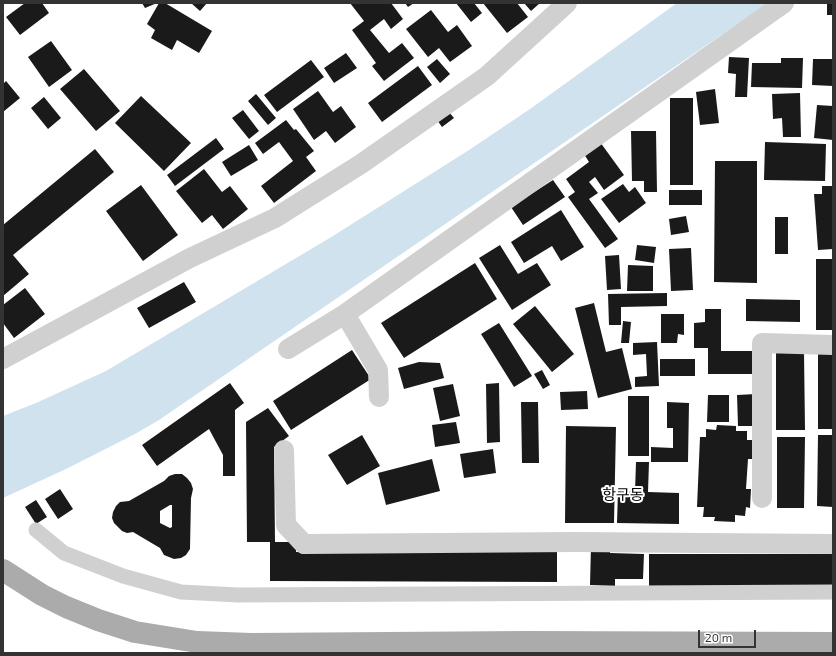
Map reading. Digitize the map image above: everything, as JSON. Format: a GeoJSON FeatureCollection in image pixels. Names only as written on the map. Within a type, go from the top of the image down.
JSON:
{"type":"FeatureCollection","features":[{"type":"Feature","properties":{"kind":"main road"},"geometry":{"type":"LineString","coordinates":[[3,570],[42,595],[98,620],[135,632],[197,642],[251,644],[526,642],[833,643]]}},
{"type":"Feature","properties":{"kind":"street"},"geometry":{"type":"LineString","coordinates":[[3,359],[190,258],[275,218],[354,168],[487,76],[567,3]]}},
{"type":"Feature","properties":{"kind":"street"},"geometry":{"type":"LineString","coordinates":[[288,349],[345,314],[784,3]]}},
{"type":"Feature","properties":{"kind":"street"},"geometry":{"type":"LineString","coordinates":[[345,314],[378,370],[379,397]]}},
{"type":"Feature","properties":{"kind":"street"},"geometry":{"type":"LineString","coordinates":[[762,498],[762,343],[833,345]]}},
{"type":"Feature","properties":{"kind":"street"},"geometry":{"type":"LineString","coordinates":[[284,450],[286,525],[304,544],[567,542],[833,544]]}},
{"type":"Feature","properties":{"kind":"street"},"geometry":{"type":"LineString","coordinates":[[36,530],[64,553],[123,576],[181,592],[238,595],[833,592]]}},
{"type":"Feature","properties":{"kind":"water"},"geometry":{"type":"Polygon","coordinates":[[[677,3],[768,3],[159,420],[66,469],[3,498],[3,416],[36,403],[106,371],[333,236],[469,150],[530,109],[677,3]]]}},
{"type":"Feature","properties":{"kind":"building"},"geometry":{"type":"Polygon","coordinates":[[[25,3],[42,3],[49,13],[20,35],[6,17],[25,3]]]}},
{"type":"Feature","properties":{"kind":"building"},"geometry":{"type":"Polygon","coordinates":[[[142,3],[157,3],[145,8],[142,3]]]}},
{"type":"Feature","properties":{"kind":"building"},"geometry":{"type":"Polygon","coordinates":[[[159,3],[165,3],[212,31],[199,53],[177,40],[172,50],[151,38],[155,30],[147,24],[159,3]]]}},
{"type":"Feature","properties":{"kind":"building"},"geometry":{"type":"Polygon","coordinates":[[[191,3],[207,3],[200,11],[191,3]]]}},
{"type":"Feature","properties":{"kind":"building"},"geometry":{"type":"Polygon","coordinates":[[[350,3],[391,3],[403,19],[391,29],[384,19],[370,30],[389,53],[402,43],[414,58],[384,81],[372,66],[376,63],[352,30],[364,21],[350,3]]]}},
{"type":"Feature","properties":{"kind":"building"},"geometry":{"type":"Polygon","coordinates":[[[405,3],[414,3],[408,7],[405,3]]]}},
{"type":"Feature","properties":{"kind":"building"},"geometry":{"type":"Polygon","coordinates":[[[456,3],[474,3],[482,13],[471,22],[456,3]]]}},
{"type":"Feature","properties":{"kind":"building"},"geometry":{"type":"Polygon","coordinates":[[[483,3],[517,3],[528,17],[507,33],[483,3]]]}},
{"type":"Feature","properties":{"kind":"building"},"geometry":{"type":"Polygon","coordinates":[[[524,3],[540,3],[531,11],[524,3]]]}},
{"type":"Feature","properties":{"kind":"building"},"geometry":{"type":"Polygon","coordinates":[[[827,3],[833,3],[833,15],[827,15],[827,3]]]}},
{"type":"Feature","properties":{"kind":"building"},"geometry":{"type":"Polygon","coordinates":[[[431,10],[448,32],[457,25],[472,46],[450,62],[439,48],[428,57],[406,29],[431,10]]]}},
{"type":"Feature","properties":{"kind":"building"},"geometry":{"type":"Polygon","coordinates":[[[51,41],[72,70],[49,87],[28,57],[51,41]]]}},
{"type":"Feature","properties":{"kind":"building"},"geometry":{"type":"Polygon","coordinates":[[[346,53],[357,68],[334,83],[324,68],[346,53]]]}},
{"type":"Feature","properties":{"kind":"building"},"geometry":{"type":"Polygon","coordinates":[[[729,57],[749,58],[747,97],[735,97],[736,74],[728,73],[729,57]]]}},
{"type":"Feature","properties":{"kind":"building"},"geometry":{"type":"Polygon","coordinates":[[[781,58],[803,58],[802,88],[751,87],[752,63],[781,63],[781,58]]]}},
{"type":"Feature","properties":{"kind":"building"},"geometry":{"type":"Polygon","coordinates":[[[437,59],[450,74],[440,83],[427,67],[437,59]]]}},
{"type":"Feature","properties":{"kind":"building"},"geometry":{"type":"Polygon","coordinates":[[[813,59],[833,59],[833,86],[812,85],[813,59]]]}},
{"type":"Feature","properties":{"kind":"building"},"geometry":{"type":"Polygon","coordinates":[[[311,60],[324,77],[277,112],[264,95],[311,60]]]}},
{"type":"Feature","properties":{"kind":"building"},"geometry":{"type":"Polygon","coordinates":[[[418,66],[432,85],[382,122],[368,103],[418,66]]]}},
{"type":"Feature","properties":{"kind":"building"},"geometry":{"type":"Polygon","coordinates":[[[84,69],[120,111],[96,131],[60,89],[84,69]]]}},
{"type":"Feature","properties":{"kind":"building"},"geometry":{"type":"Polygon","coordinates":[[[6,81],[20,98],[3,112],[3,84],[6,81]]]}},
{"type":"Feature","properties":{"kind":"building"},"geometry":{"type":"Polygon","coordinates":[[[715,89],[719,123],[700,125],[696,92],[715,89]]]}},
{"type":"Feature","properties":{"kind":"building"},"geometry":{"type":"Polygon","coordinates":[[[318,91],[333,112],[341,106],[356,127],[335,143],[326,131],[314,140],[293,109],[318,91]]]}},
{"type":"Feature","properties":{"kind":"building"},"geometry":{"type":"Polygon","coordinates":[[[800,93],[801,137],[783,137],[782,118],[773,119],[772,94],[800,93]]]}},
{"type":"Feature","properties":{"kind":"building"},"geometry":{"type":"Polygon","coordinates":[[[256,94],[276,118],[268,125],[248,101],[256,94]]]}},
{"type":"Feature","properties":{"kind":"building"},"geometry":{"type":"Polygon","coordinates":[[[141,96],[191,143],[164,171],[115,123],[141,96]]]}},
{"type":"Feature","properties":{"kind":"building"},"geometry":{"type":"Polygon","coordinates":[[[44,97],[61,118],[48,129],[31,108],[44,97]]]}},
{"type":"Feature","properties":{"kind":"building"},"geometry":{"type":"Polygon","coordinates":[[[670,98],[693,98],[693,185],[670,185],[670,98]]]}},
{"type":"Feature","properties":{"kind":"building"},"geometry":{"type":"Polygon","coordinates":[[[817,105],[833,106],[833,140],[814,138],[817,105]]]}},
{"type":"Feature","properties":{"kind":"building"},"geometry":{"type":"Polygon","coordinates":[[[243,110],[259,131],[249,139],[232,118],[243,110]]]}},
{"type":"Feature","properties":{"kind":"building"},"geometry":{"type":"Polygon","coordinates":[[[448,111],[454,118],[442,127],[437,120],[448,111]]]}},
{"type":"Feature","properties":{"kind":"building"},"geometry":{"type":"Polygon","coordinates":[[[286,120],[294,130],[296,129],[314,151],[306,157],[316,171],[274,203],[261,186],[293,161],[279,142],[263,154],[255,143],[286,120]]]}},
{"type":"Feature","properties":{"kind":"building"},"geometry":{"type":"Polygon","coordinates":[[[631,131],[656,131],[657,192],[644,192],[644,181],[632,181],[631,131]]]}},
{"type":"Feature","properties":{"kind":"building"},"geometry":{"type":"Polygon","coordinates":[[[216,138],[224,149],[175,186],[167,175],[216,138]]]}},
{"type":"Feature","properties":{"kind":"building"},"geometry":{"type":"Polygon","coordinates":[[[600,142],[624,175],[604,190],[595,177],[589,182],[598,193],[589,199],[618,239],[605,248],[568,197],[575,192],[566,179],[589,162],[584,154],[600,142]]]}},
{"type":"Feature","properties":{"kind":"building"},"geometry":{"type":"Polygon","coordinates":[[[765,142],[826,144],[825,181],[764,180],[765,142]]]}},
{"type":"Feature","properties":{"kind":"building"},"geometry":{"type":"Polygon","coordinates":[[[249,145],[258,160],[231,176],[222,162],[249,145]]]}},
{"type":"Feature","properties":{"kind":"building"},"geometry":{"type":"Polygon","coordinates":[[[95,149],[114,172],[13,255],[29,274],[3,296],[3,225],[95,149]]]}},
{"type":"Feature","properties":{"kind":"building"},"geometry":{"type":"Polygon","coordinates":[[[715,161],[757,161],[757,283],[714,282],[715,161]]]}},
{"type":"Feature","properties":{"kind":"building"},"geometry":{"type":"Polygon","coordinates":[[[204,169],[222,192],[230,186],[248,209],[223,229],[212,215],[202,223],[176,191],[204,169]]]}},
{"type":"Feature","properties":{"kind":"building"},"geometry":{"type":"Polygon","coordinates":[[[553,180],[565,197],[523,225],[511,207],[553,180]]]}},
{"type":"Feature","properties":{"kind":"building"},"geometry":{"type":"Polygon","coordinates":[[[623,184],[629,192],[635,187],[646,203],[619,223],[601,199],[623,184]]]}},
{"type":"Feature","properties":{"kind":"building"},"geometry":{"type":"Polygon","coordinates":[[[141,185],[178,235],[143,261],[106,211],[141,185]]]}},
{"type":"Feature","properties":{"kind":"building"},"geometry":{"type":"Polygon","coordinates":[[[822,186],[833,186],[833,249],[818,250],[814,194],[822,194],[822,186]]]}},
{"type":"Feature","properties":{"kind":"building"},"geometry":{"type":"Polygon","coordinates":[[[669,190],[702,190],[702,205],[669,205],[669,190]]]}},
{"type":"Feature","properties":{"kind":"building"},"geometry":{"type":"Polygon","coordinates":[[[561,210],[584,247],[561,261],[552,246],[524,263],[511,242],[561,210]]]}},
{"type":"Feature","properties":{"kind":"building"},"geometry":{"type":"Polygon","coordinates":[[[686,216],[689,232],[671,235],[669,219],[686,216]]]}},
{"type":"Feature","properties":{"kind":"building"},"geometry":{"type":"Polygon","coordinates":[[[775,217],[788,217],[788,254],[775,254],[775,217]]]}},
{"type":"Feature","properties":{"kind":"building"},"geometry":{"type":"Polygon","coordinates":[[[500,245],[518,274],[537,263],[551,285],[512,310],[479,258],[500,245]]]}},
{"type":"Feature","properties":{"kind":"building"},"geometry":{"type":"Polygon","coordinates":[[[637,245],[656,247],[654,263],[635,260],[637,245]]]}},
{"type":"Feature","properties":{"kind":"building"},"geometry":{"type":"Polygon","coordinates":[[[691,248],[693,290],[671,291],[669,249],[691,248]]]}},
{"type":"Feature","properties":{"kind":"building"},"geometry":{"type":"Polygon","coordinates":[[[619,255],[621,289],[607,290],[605,256],[619,255]]]}},
{"type":"Feature","properties":{"kind":"building"},"geometry":{"type":"Polygon","coordinates":[[[816,259],[833,259],[833,330],[816,330],[816,259]]]}},
{"type":"Feature","properties":{"kind":"building"},"geometry":{"type":"Polygon","coordinates":[[[475,263],[497,299],[404,358],[381,323],[475,263]]]}},
{"type":"Feature","properties":{"kind":"building"},"geometry":{"type":"Polygon","coordinates":[[[628,265],[653,266],[653,291],[627,291],[628,265]]]}},
{"type":"Feature","properties":{"kind":"building"},"geometry":{"type":"Polygon","coordinates":[[[184,282],[196,302],[149,328],[137,308],[184,282]]]}},
{"type":"Feature","properties":{"kind":"building"},"geometry":{"type":"Polygon","coordinates":[[[25,288],[45,314],[14,338],[3,323],[3,305],[25,288]]]}},
{"type":"Feature","properties":{"kind":"building"},"geometry":{"type":"Polygon","coordinates":[[[667,293],[667,306],[621,307],[621,325],[609,325],[608,294],[667,293]]]}},
{"type":"Feature","properties":{"kind":"building"},"geometry":{"type":"Polygon","coordinates":[[[746,299],[800,300],[800,322],[746,321],[746,299]]]}},
{"type":"Feature","properties":{"kind":"building"},"geometry":{"type":"Polygon","coordinates":[[[594,303],[606,352],[622,348],[632,389],[598,398],[575,308],[594,303]]]}},
{"type":"Feature","properties":{"kind":"building"},"geometry":{"type":"Polygon","coordinates":[[[535,306],[574,354],[552,372],[513,324],[535,306]]]}},
{"type":"Feature","properties":{"kind":"building"},"geometry":{"type":"Polygon","coordinates":[[[705,309],[721,309],[721,351],[755,351],[755,374],[708,374],[708,348],[694,348],[694,323],[705,322],[705,309]]]}},
{"type":"Feature","properties":{"kind":"building"},"geometry":{"type":"Polygon","coordinates":[[[661,314],[684,314],[684,335],[678,334],[677,343],[661,343],[661,314]]]}},
{"type":"Feature","properties":{"kind":"building"},"geometry":{"type":"Polygon","coordinates":[[[623,321],[631,322],[629,343],[621,343],[623,321]]]}},
{"type":"Feature","properties":{"kind":"building"},"geometry":{"type":"Polygon","coordinates":[[[499,323],[532,376],[514,387],[481,334],[499,323]]]}},
{"type":"Feature","properties":{"kind":"building"},"geometry":{"type":"Polygon","coordinates":[[[657,342],[659,386],[635,387],[635,377],[647,376],[646,354],[633,355],[633,343],[657,342]]]}},
{"type":"Feature","properties":{"kind":"building"},"geometry":{"type":"Polygon","coordinates":[[[352,350],[371,379],[291,430],[273,401],[352,350]]]}},
{"type":"Feature","properties":{"kind":"building"},"geometry":{"type":"Polygon","coordinates":[[[776,352],[804,352],[805,430],[776,430],[776,352]]]}},
{"type":"Feature","properties":{"kind":"building"},"geometry":{"type":"Polygon","coordinates":[[[818,353],[833,353],[833,429],[818,429],[818,353]]]}},
{"type":"Feature","properties":{"kind":"building"},"geometry":{"type":"Polygon","coordinates":[[[660,359],[695,359],[695,376],[660,376],[660,359]]]}},
{"type":"Feature","properties":{"kind":"building"},"geometry":{"type":"Polygon","coordinates":[[[419,362],[440,363],[444,378],[404,389],[398,368],[419,362]]]}},
{"type":"Feature","properties":{"kind":"building"},"geometry":{"type":"Polygon","coordinates":[[[542,370],[550,385],[543,389],[534,374],[542,370]]]}},
{"type":"Feature","properties":{"kind":"building"},"geometry":{"type":"Polygon","coordinates":[[[230,383],[244,403],[235,410],[235,476],[223,476],[223,455],[209,429],[157,466],[142,445],[230,383]]]}},
{"type":"Feature","properties":{"kind":"building"},"geometry":{"type":"Polygon","coordinates":[[[499,383],[500,442],[487,443],[486,384],[499,383]]]}},
{"type":"Feature","properties":{"kind":"building"},"geometry":{"type":"Polygon","coordinates":[[[453,384],[460,416],[440,421],[433,388],[453,384]]]}},
{"type":"Feature","properties":{"kind":"building"},"geometry":{"type":"Polygon","coordinates":[[[587,391],[588,409],[561,410],[560,392],[587,391]]]}},
{"type":"Feature","properties":{"kind":"building"},"geometry":{"type":"Polygon","coordinates":[[[756,394],[757,426],[738,426],[737,395],[756,394]]]}},
{"type":"Feature","properties":{"kind":"building"},"geometry":{"type":"Polygon","coordinates":[[[708,395],[729,395],[729,422],[707,422],[708,395]]]}},
{"type":"Feature","properties":{"kind":"building"},"geometry":{"type":"Polygon","coordinates":[[[628,396],[649,396],[649,456],[628,456],[628,396]]]}},
{"type":"Feature","properties":{"kind":"building"},"geometry":{"type":"Polygon","coordinates":[[[521,402],[538,402],[539,463],[522,463],[521,402]]]}},
{"type":"Feature","properties":{"kind":"building"},"geometry":{"type":"Polygon","coordinates":[[[667,402],[689,403],[688,462],[651,462],[651,447],[673,448],[673,428],[667,428],[667,402]]]}},
{"type":"Feature","properties":{"kind":"building"},"geometry":{"type":"Polygon","coordinates":[[[268,408],[289,436],[274,447],[275,542],[296,542],[296,552],[557,552],[557,582],[270,581],[270,542],[247,542],[246,422],[268,408]]]}},
{"type":"Feature","properties":{"kind":"building"},"geometry":{"type":"Polygon","coordinates":[[[456,422],[460,443],[435,447],[432,425],[456,422]]]}},
{"type":"Feature","properties":{"kind":"building"},"geometry":{"type":"Polygon","coordinates":[[[717,425],[736,426],[736,431],[747,431],[747,440],[753,440],[752,459],[748,459],[746,489],[751,489],[750,508],[746,507],[745,516],[735,515],[735,522],[714,521],[715,517],[703,517],[704,507],[697,507],[700,437],[706,437],[706,429],[716,430],[717,425]]]}},
{"type":"Feature","properties":{"kind":"building"},"geometry":{"type":"Polygon","coordinates":[[[566,426],[616,427],[614,523],[565,523],[566,426]]]}},
{"type":"Feature","properties":{"kind":"building"},"geometry":{"type":"Polygon","coordinates":[[[362,435],[380,466],[347,485],[328,455],[362,435]]]}},
{"type":"Feature","properties":{"kind":"building"},"geometry":{"type":"Polygon","coordinates":[[[818,435],[833,435],[833,507],[817,506],[818,435]]]}},
{"type":"Feature","properties":{"kind":"building"},"geometry":{"type":"Polygon","coordinates":[[[777,437],[805,437],[804,508],[777,508],[777,437]]]}},
{"type":"Feature","properties":{"kind":"building"},"geometry":{"type":"Polygon","coordinates":[[[493,449],[496,473],[464,478],[460,454],[493,449]]]}},
{"type":"Feature","properties":{"kind":"building"},"geometry":{"type":"Polygon","coordinates":[[[432,459],[440,491],[386,505],[378,473],[432,459]]]}},
{"type":"Feature","properties":{"kind":"building"},"geometry":{"type":"Polygon","coordinates":[[[636,462],[649,462],[648,492],[679,493],[679,524],[617,523],[618,491],[635,492],[636,462]]]}},
{"type":"Feature","properties":{"kind":"building"},"geometry":{"type":"Polygon","coordinates":[[[182,474],[191,483],[193,489],[191,498],[190,549],[186,555],[181,558],[174,559],[164,555],[160,548],[133,532],[127,533],[122,531],[114,523],[112,518],[116,506],[120,502],[129,501],[164,481],[169,476],[182,474]],[[172,505],[160,511],[160,523],[170,528],[172,527],[172,505]]]}},
{"type":"Feature","properties":{"kind":"building"},"geometry":{"type":"Polygon","coordinates":[[[60,489],[73,509],[58,519],[45,499],[60,489]]]}},
{"type":"Feature","properties":{"kind":"building"},"geometry":{"type":"Polygon","coordinates":[[[36,500],[47,517],[36,524],[25,507],[36,500]]]}},
{"type":"Feature","properties":{"kind":"building"},"geometry":{"type":"Polygon","coordinates":[[[591,546],[610,547],[610,553],[644,554],[643,579],[615,579],[615,586],[590,585],[591,546]]]}},
{"type":"Feature","properties":{"kind":"building"},"geometry":{"type":"Polygon","coordinates":[[[649,554],[833,554],[833,586],[649,586],[649,554]]]}},
{"type":"Feature","properties":{"kind":"district","name":"항구동"},"geometry":{"type":"Point","coordinates":[623,495]}}]}
